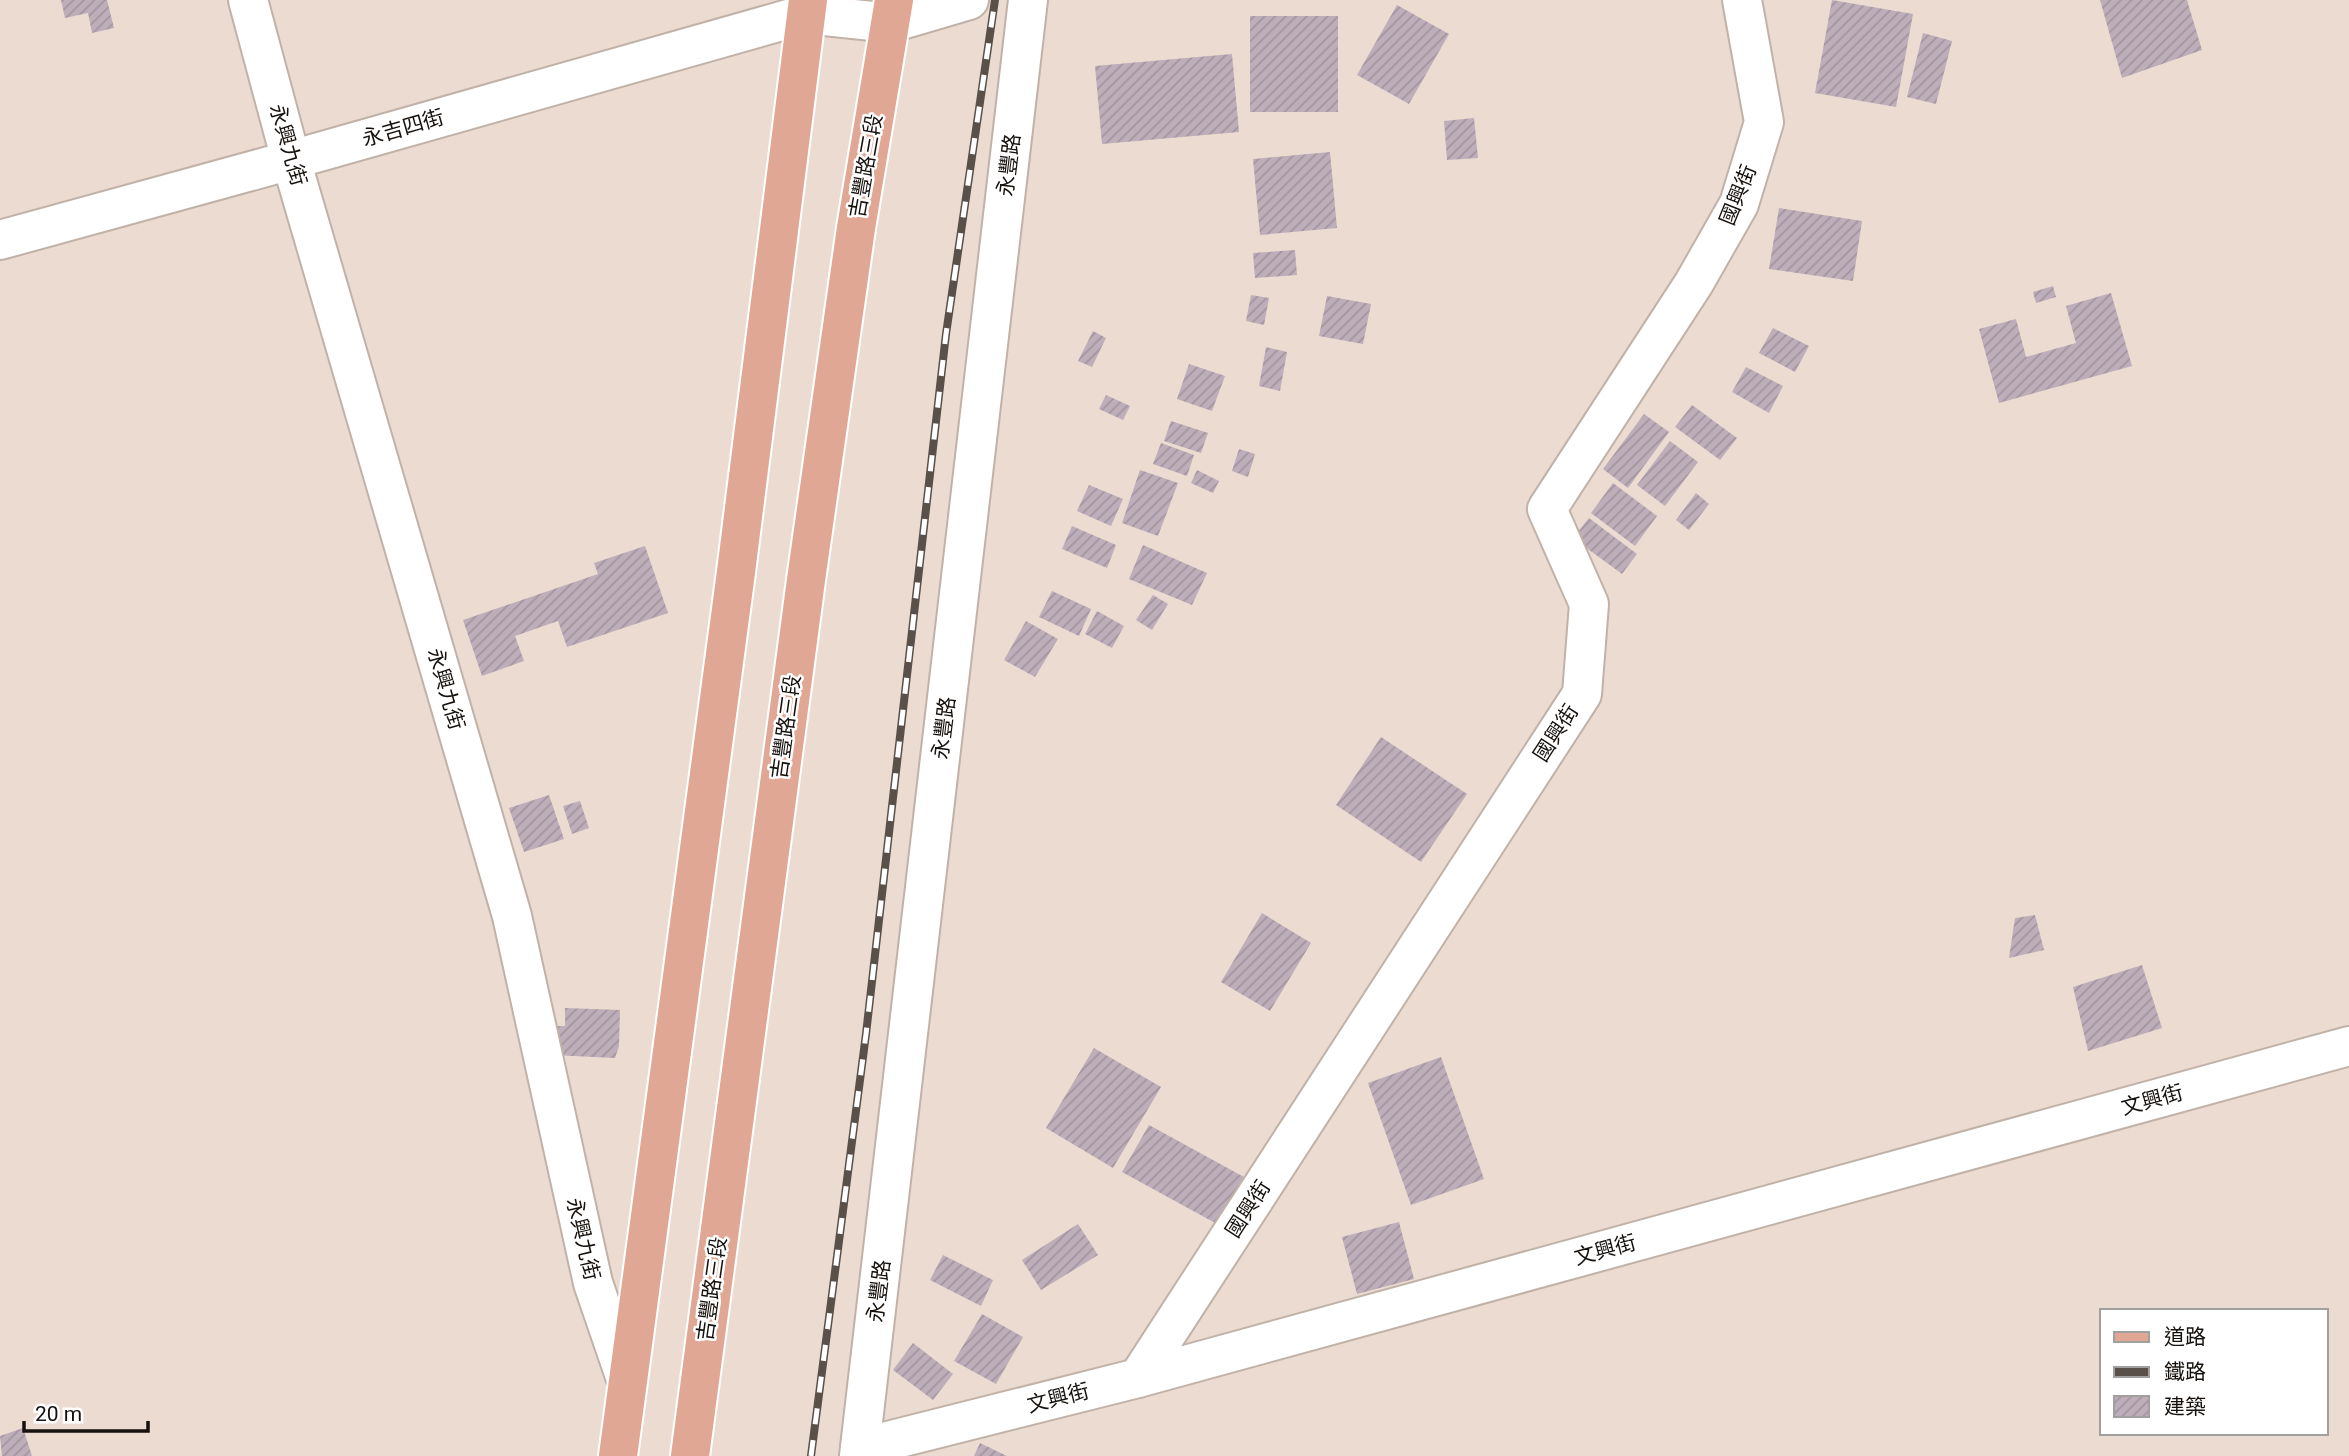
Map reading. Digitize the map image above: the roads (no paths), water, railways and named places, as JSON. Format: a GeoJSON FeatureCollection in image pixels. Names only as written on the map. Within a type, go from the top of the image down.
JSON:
{"type":"FeatureCollection","features":[{"type":"Feature","properties":{"kind":"main road"},"geometry":{"type":"LineString","coordinates":[[618,1456],[735,586],[807,7]]}},
{"type":"Feature","properties":{"kind":"main road","name":"吉豐路三段"},"geometry":{"type":"LineString","coordinates":[[690,1456],[806,580],[856,228],[892,12]]}},
{"type":"Feature","properties":{"kind":"street","name":"永興九街"},"geometry":{"type":"LineString","coordinates":[[248,0],[291,160],[512,916],[593,1283],[628,1382]]}},
{"type":"Feature","properties":{"kind":"street"},"geometry":{"type":"LineString","coordinates":[[807,7],[892,12],[969,0]]}},
{"type":"Feature","properties":{"kind":"street","name":"永豐路"},"geometry":{"type":"LineString","coordinates":[[860,1452],[1028,0]]}},
{"type":"Feature","properties":{"kind":"street","name":"國興街"},"geometry":{"type":"LineString","coordinates":[[1138,1378],[1582,694],[1589,604],[1547,509],[1694,283],[1739,204],[1764,122],[1742,0]]}},
{"type":"Feature","properties":{"kind":"street","name":"永吉四街"},"geometry":{"type":"LineString","coordinates":[[0,240],[291,160],[807,7]]}},
{"type":"Feature","properties":{"kind":"street","name":"文興街"},"geometry":{"type":"LineString","coordinates":[[860,1452],[2349,1046]]}},
{"type":"Feature","properties":{"kind":"railway"},"geometry":{"type":"LineString","coordinates":[[811,1456],[866,1034],[946,334],[995,0]]}}]}
